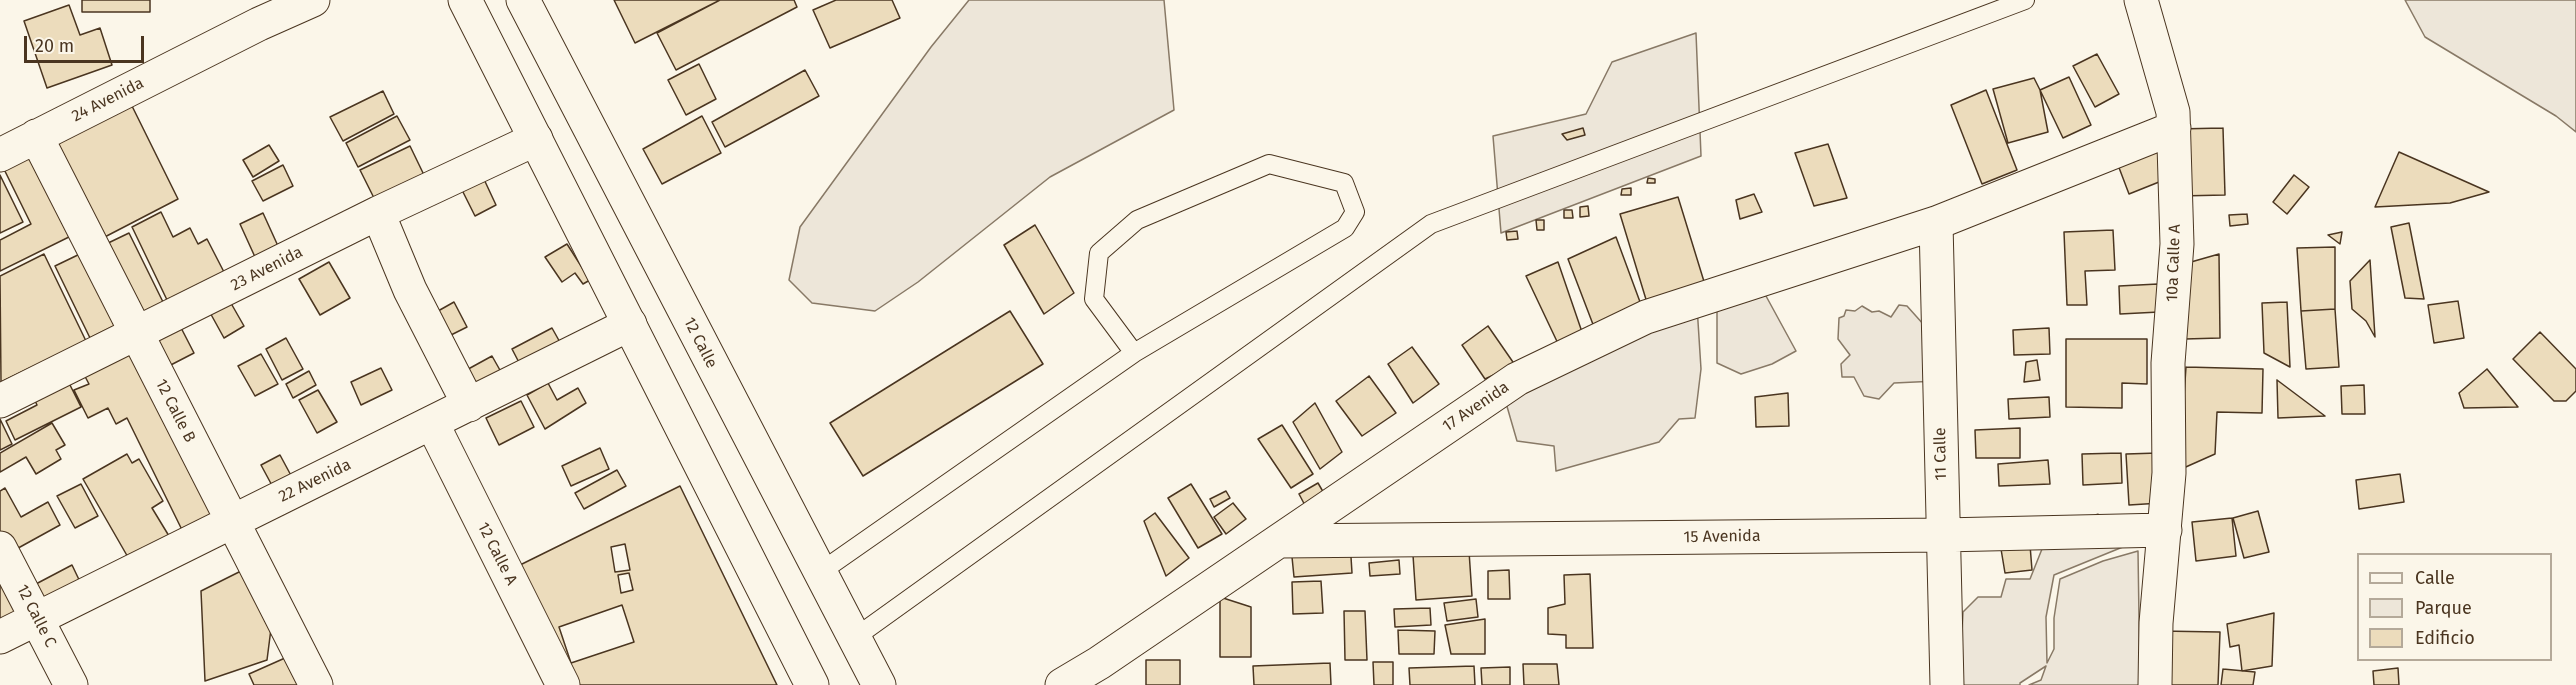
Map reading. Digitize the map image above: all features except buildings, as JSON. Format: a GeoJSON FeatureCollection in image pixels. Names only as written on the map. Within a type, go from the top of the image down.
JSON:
{"type":"FeatureCollection","features":[{"type":"Feature","properties":{"kind":"street","name":"24 Avenida"},"geometry":{"type":"LineString","coordinates":[[0,155],[259,24],[313,0]]}},
{"type":"Feature","properties":{"kind":"street"},"geometry":{"type":"LineString","coordinates":[[465,0],[812,685]]}},
{"type":"Feature","properties":{"kind":"street","name":"12 Calle"},"geometry":{"type":"LineString","coordinates":[[523,0],[853,639],[879,685]]}},
{"type":"Feature","properties":{"kind":"street","name":"10a Calle A"},"geometry":{"type":"LineString","coordinates":[[2141,0],[2173,112],[2177,244],[2168,363],[2169,473],[2156,623],[2155,685]]}},
{"type":"Feature","properties":{"kind":"street","name":"17 Avenida"},"geometry":{"type":"LineString","coordinates":[[1062,685],[1099,663],[1528,374],[1646,317],[1936,223],[2174,128]]}},
{"type":"Feature","properties":{"kind":"street","name":"12 Calle B"},"geometry":{"type":"LineString","coordinates":[[36,136],[316,685]]}},
{"type":"Feature","properties":{"kind":"street","name":"23 Avenida"},"geometry":{"type":"LineString","coordinates":[[0,401],[378,213],[536,139]]}},
{"type":"Feature","properties":{"kind":"street"},"geometry":{"type":"LineString","coordinates":[[378,213],[410,290],[469,405]]}},
{"type":"Feature","properties":{"kind":"street","name":"11 Calle"},"geometry":{"type":"LineString","coordinates":[[1936,223],[1947,685]]}},
{"type":"Feature","properties":{"kind":"street","name":"22 Avenida"},"geometry":{"type":"LineString","coordinates":[[0,637],[630,324]]}},
{"type":"Feature","properties":{"kind":"street","name":"12 Calle A"},"geometry":{"type":"LineString","coordinates":[[432,423],[563,685]]}},
{"type":"Feature","properties":{"kind":"street","name":"15 Avenida"},"geometry":{"type":"LineString","coordinates":[[1280,541],[1943,535],[2164,530]]}},
{"type":"Feature","properties":{"kind":"street","name":"12 Calle C"},"geometry":{"type":"LineString","coordinates":[[0,548],[71,685]]}},
{"type":"Feature","properties":{"kind":"lane"},"geometry":{"type":"LineString","coordinates":[[853,639],[1431,224],[2025,0]]}},
{"type":"Feature","properties":{"kind":"lane"},"geometry":{"type":"LineString","coordinates":[[819,573],[1134,353],[1345,228],[1355,212],[1344,183],[1269,164],[1137,220],[1099,253],[1094,299],[1134,353]]}},
{"type":"Feature","properties":{"kind":"green space"},"geometry":{"type":"Polygon","coordinates":[[[969,0],[1164,0],[1174,110],[1050,177],[918,282],[875,311],[812,303],[789,280],[800,227],[931,47],[969,0]]]}},
{"type":"Feature","properties":{"kind":"green space"},"geometry":{"type":"Polygon","coordinates":[[[2405,0],[2576,0],[2576,132],[2556,116],[2425,37],[2405,0]]]}},
{"type":"Feature","properties":{"kind":"green space"},"geometry":{"type":"Polygon","coordinates":[[[1696,33],[1701,156],[1501,233],[1493,136],[1586,114],[1612,62],[1696,33]]]}},
{"type":"Feature","properties":{"kind":"green space"},"geometry":{"type":"Polygon","coordinates":[[[1742,291],[1766,296],[1796,351],[1772,364],[1741,374],[1717,363],[1717,305],[1742,291]]]}},
{"type":"Feature","properties":{"kind":"green space"},"geometry":{"type":"Polygon","coordinates":[[[1899,305],[1907,306],[1924,325],[1937,381],[1894,383],[1879,399],[1864,396],[1854,377],[1842,377],[1841,364],[1850,355],[1838,339],[1839,318],[1844,316],[1846,310],[1855,311],[1862,306],[1872,312],[1879,311],[1891,317],[1899,305]]]}},
{"type":"Feature","properties":{"kind":"green space"},"geometry":{"type":"Polygon","coordinates":[[[1697,306],[1701,369],[1695,418],[1679,419],[1659,442],[1556,471],[1554,446],[1517,441],[1506,403],[1697,306]]]}},
{"type":"Feature","properties":{"kind":"green space"},"geometry":{"type":"Polygon","coordinates":[[[2098,514],[2135,542],[2054,575],[2046,617],[2047,663],[2054,649],[2054,618],[2060,579],[2103,561],[2138,551],[2140,685],[2029,685],[2041,680],[2046,666],[2020,685],[1963,685],[1960,678],[1963,612],[1978,597],[2001,597],[2006,579],[2030,579],[2044,544],[2063,529],[2098,514]]]}}]}
